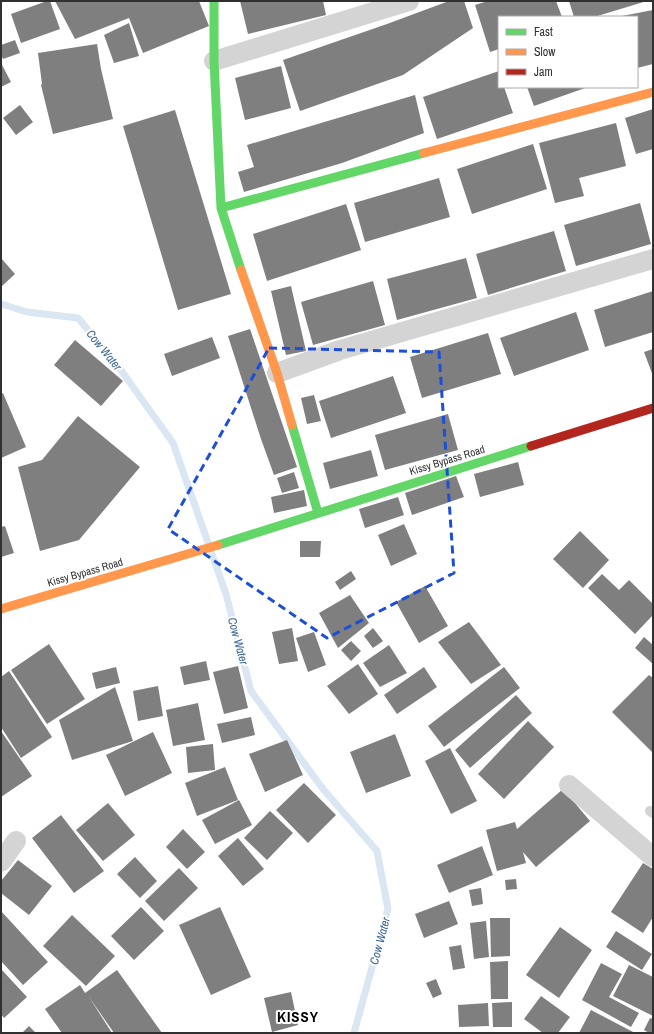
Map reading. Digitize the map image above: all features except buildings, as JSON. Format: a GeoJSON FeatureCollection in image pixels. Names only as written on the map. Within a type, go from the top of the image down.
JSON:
{"type":"FeatureCollection","features":[{"type":"Feature","properties":{"kind":"street"},"geometry":{"type":"LineString","coordinates":[[214,1],[214,62],[221,208],[233,248],[277,373],[318,513]]}},
{"type":"Feature","properties":{"kind":"street"},"geometry":{"type":"LineString","coordinates":[[214,62],[409,1]]}},
{"type":"Feature","properties":{"kind":"street"},"geometry":{"type":"LineString","coordinates":[[221,208],[653,92]]}},
{"type":"Feature","properties":{"kind":"street"},"geometry":{"type":"LineString","coordinates":[[277,373],[340,350],[653,259]]}},
{"type":"Feature","properties":{"kind":"street","name":"Kissy Bypass Road"},"geometry":{"type":"LineString","coordinates":[[1,609],[176,558],[653,408]]}},
{"type":"Feature","properties":{"kind":"street"},"geometry":{"type":"LineString","coordinates":[[569,785],[653,858]]}},
{"type":"Feature","properties":{"kind":"street"},"geometry":{"type":"LineString","coordinates":[[1,862],[16,841]]}},
{"type":"Feature","properties":{"kind":"highlighted area"},"geometry":{"type":"Polygon","coordinates":[[[269,348],[439,352],[454,573],[327,638],[168,529],[269,348]]]}},
{"type":"Feature","properties":{"kind":"waterway","name":"Cow Water"},"geometry":{"type":"LineString","coordinates":[[1,304],[27,312],[78,318],[118,366],[173,443],[226,594],[251,691],[323,789],[377,851],[388,909],[354,1033]]}},
{"type":"Feature","properties":{"kind":"traffic: fast"},"geometry":{"type":"LineString","coordinates":[[214,1],[214,61],[221,208],[241,270]]}},
{"type":"Feature","properties":{"kind":"traffic: fast"},"geometry":{"type":"LineString","coordinates":[[221,208],[424,153]]}},
{"type":"Feature","properties":{"kind":"traffic: fast"},"geometry":{"type":"LineString","coordinates":[[292,425],[318,513]]}},
{"type":"Feature","properties":{"kind":"traffic: fast"},"geometry":{"type":"LineString","coordinates":[[218,545],[531,446]]}},
{"type":"Feature","properties":{"kind":"traffic: slow"},"geometry":{"type":"LineString","coordinates":[[424,153],[653,92]]}},
{"type":"Feature","properties":{"kind":"traffic: slow"},"geometry":{"type":"LineString","coordinates":[[241,270],[277,373],[292,425]]}},
{"type":"Feature","properties":{"kind":"traffic: slow"},"geometry":{"type":"LineString","coordinates":[[1,609],[218,545]]}},
{"type":"Feature","properties":{"kind":"traffic: jam"},"geometry":{"type":"LineString","coordinates":[[531,446],[653,408]]}},
{"type":"Feature","properties":{"kind":"district","name":"KISSY"},"geometry":{"type":"Point","coordinates":[298,1016]}}]}
